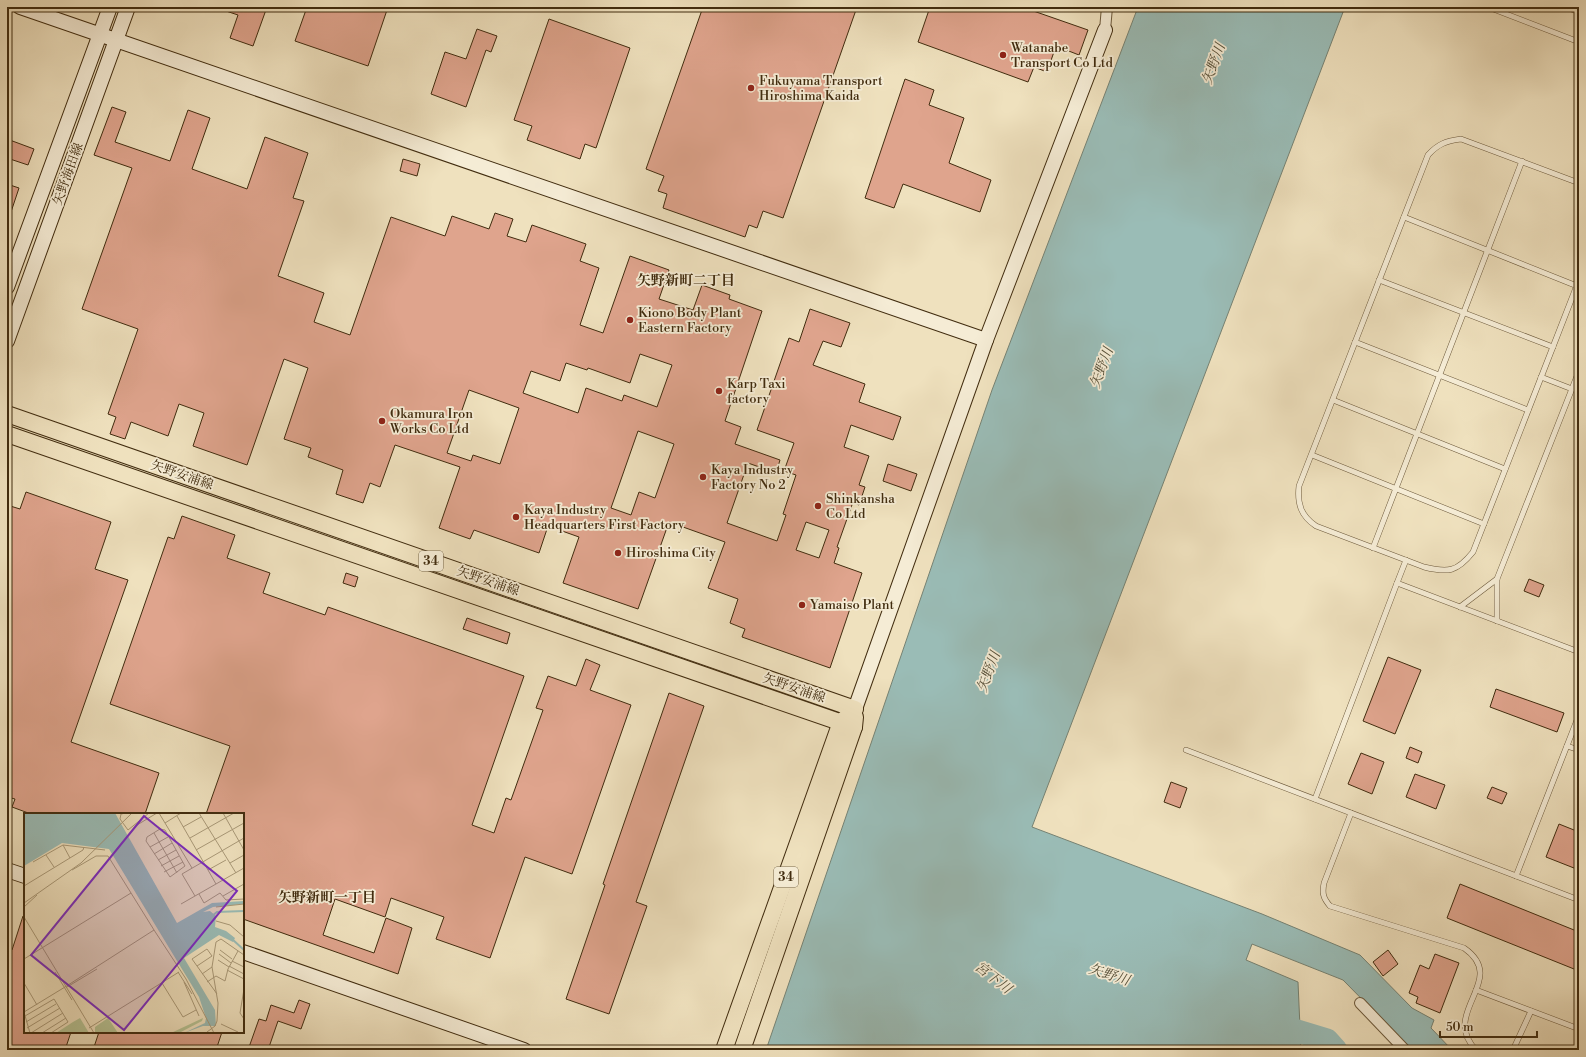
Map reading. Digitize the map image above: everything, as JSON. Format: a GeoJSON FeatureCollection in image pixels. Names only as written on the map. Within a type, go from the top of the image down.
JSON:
{"type":"FeatureCollection","features":[{"type":"Feature","properties":{"kind":"main road","name":"矢野安浦線"},"geometry":{"type":"LineString","coordinates":[[7,414],[856,709]]}},
{"type":"Feature","properties":{"kind":"main road","name":"矢野安浦線"},"geometry":{"type":"LineString","coordinates":[[7,434],[847,725]]}},
{"type":"Feature","properties":{"kind":"main road","name":"34"},"geometry":{"type":"LineString","coordinates":[[724,1050],[847,725],[856,709]]}},
{"type":"Feature","properties":{"kind":"main road","name":"34"},"geometry":{"type":"LineString","coordinates":[[742,1050],[847,725]]}},
{"type":"Feature","properties":{"kind":"street"},"geometry":{"type":"LineString","coordinates":[[20,7],[986,340]]}},
{"type":"Feature","properties":{"kind":"street","name":"矢野海田線"},"geometry":{"type":"LineString","coordinates":[[7,287],[110,7]]}},
{"type":"Feature","properties":{"kind":"street","name":"矢野海田線"},"geometry":{"type":"LineString","coordinates":[[7,341],[128,7]]}},
{"type":"Feature","properties":{"kind":"street"},"geometry":{"type":"LineString","coordinates":[[856,709],[986,340],[1105,30],[1107,7]]}},
{"type":"Feature","properties":{"kind":"street"},"geometry":{"type":"LineString","coordinates":[[7,870],[24,876]]}},
{"type":"Feature","properties":{"kind":"street"},"geometry":{"type":"LineString","coordinates":[[244,952],[524,1050]]}},
{"type":"Feature","properties":{"kind":"street"},"geometry":{"type":"LineString","coordinates":[[1360,1003],[1405,1050]]}},
{"type":"Feature","properties":{"kind":"lane"},"geometry":{"type":"LineString","coordinates":[[1488,7],[1579,42]]}},
{"type":"Feature","properties":{"kind":"lane"},"geometry":{"type":"LineString","coordinates":[[1566,7],[1579,12]]}},
{"type":"Feature","properties":{"kind":"lane"},"geometry":{"type":"LineString","coordinates":[[1579,183],[1461,139],[1447,140],[1436,146],[1428,155],[1299,486],[1298,498],[1300,510],[1307,520],[1316,526],[1441,572],[1454,570],[1466,562],[1473,552],[1579,280]]}},
{"type":"Feature","properties":{"kind":"lane"},"geometry":{"type":"LineString","coordinates":[[1373,548],[1522,161]]}},
{"type":"Feature","properties":{"kind":"lane"},"geometry":{"type":"LineString","coordinates":[[1404,217],[1576,286]]}},
{"type":"Feature","properties":{"kind":"lane"},"geometry":{"type":"LineString","coordinates":[[1379,280],[1552,348]]}},
{"type":"Feature","properties":{"kind":"lane"},"geometry":{"type":"LineString","coordinates":[[1355,342],[1528,410]]}},
{"type":"Feature","properties":{"kind":"lane"},"geometry":{"type":"LineString","coordinates":[[1497,621],[1497,579],[1579,370]]}},
{"type":"Feature","properties":{"kind":"lane"},"geometry":{"type":"LineString","coordinates":[[1541,377],[1572,389]]}},
{"type":"Feature","properties":{"kind":"lane"},"geometry":{"type":"LineString","coordinates":[[1333,400],[1505,468]]}},
{"type":"Feature","properties":{"kind":"lane"},"geometry":{"type":"LineString","coordinates":[[1312,455],[1484,524]]}},
{"type":"Feature","properties":{"kind":"lane"},"geometry":{"type":"LineString","coordinates":[[1315,799],[1406,560]]}},
{"type":"Feature","properties":{"kind":"lane"},"geometry":{"type":"LineString","coordinates":[[1460,607],[1497,579]]}},
{"type":"Feature","properties":{"kind":"lane"},"geometry":{"type":"LineString","coordinates":[[1397,583],[1579,652]]}},
{"type":"Feature","properties":{"kind":"lane"},"geometry":{"type":"LineString","coordinates":[[1516,876],[1579,715]]}},
{"type":"Feature","properties":{"kind":"lane"},"geometry":{"type":"LineString","coordinates":[[1567,746],[1579,750]]}},
{"type":"Feature","properties":{"kind":"lane"},"geometry":{"type":"LineString","coordinates":[[1186,750],[1579,900]]}},
{"type":"Feature","properties":{"kind":"lane"},"geometry":{"type":"LineString","coordinates":[[1351,813],[1324,883],[1322,892],[1324,899],[1330,906],[1464,948],[1475,956],[1480,965],[1481,977],[1464,1023],[1466,1035],[1476,1050]]}},
{"type":"Feature","properties":{"kind":"lane"},"geometry":{"type":"LineString","coordinates":[[1476,990],[1579,1029]]}},
{"type":"Feature","properties":{"kind":"lane"},"geometry":{"type":"LineString","coordinates":[[1513,1050],[1531,1010]]}},
{"type":"Feature","properties":{"kind":"water","name":"宮下川"},"geometry":{"type":"Polygon","coordinates":[[[1138,7],[1345,7],[1032,827],[1262,914],[1360,955],[1412,1008],[1434,1020],[1431,1028],[1452,1050],[1412,1050],[1343,980],[1252,944],[1246,960],[1298,982],[1301,1050],[766,1050],[992,390],[1138,7]]]}},
{"type":"Feature","properties":{"kind":"building"},"geometry":{"type":"Polygon","coordinates":[[[221,7],[267,7],[253,46],[230,38],[238,15],[220,9],[221,7]]]}},
{"type":"Feature","properties":{"kind":"building"},"geometry":{"type":"Polygon","coordinates":[[[307,7],[388,7],[368,66],[295,41],[307,7]]]}},
{"type":"Feature","properties":{"kind":"building","name":"Fukuyama Transport Hiroshima Kaida"},"geometry":{"type":"Polygon","coordinates":[[[703,7],[857,7],[783,218],[763,211],[757,228],[749,225],[745,237],[663,208],[667,194],[658,191],[664,176],[646,169],[703,7]]]}},
{"type":"Feature","properties":{"kind":"building","name":"Watanabe Transport Co Ltd"},"geometry":{"type":"Polygon","coordinates":[[[930,7],[1022,7],[1088,30],[1079,55],[1056,46],[1047,72],[1034,67],[1028,82],[918,42],[930,7]]]}},
{"type":"Feature","properties":{"kind":"building"},"geometry":{"type":"Polygon","coordinates":[[[549,19],[630,48],[596,148],[585,144],[580,159],[527,140],[532,126],[514,120],[549,19]]]}},
{"type":"Feature","properties":{"kind":"building"},"geometry":{"type":"Polygon","coordinates":[[[477,29],[497,36],[491,52],[486,50],[466,107],[431,94],[445,52],[466,59],[477,29]]]}},
{"type":"Feature","properties":{"kind":"building"},"geometry":{"type":"Polygon","coordinates":[[[905,79],[934,90],[929,105],[964,118],[949,163],[991,180],[980,212],[903,184],[894,208],[865,198],[905,79]]]}},
{"type":"Feature","properties":{"kind":"building"},"geometry":{"type":"Polygon","coordinates":[[[112,107],[126,112],[115,142],[170,161],[188,110],[210,118],[192,169],[247,189],[265,137],[308,153],[293,198],[304,201],[278,276],[324,293],[314,322],[350,335],[391,217],[445,236],[452,216],[489,229],[495,213],[513,219],[507,236],[526,242],[532,225],[586,244],[580,261],[599,268],[580,325],[603,333],[630,256],[669,270],[659,299],[693,310],[702,285],[730,295],[729,299],[762,311],[725,421],[741,427],[735,444],[780,460],[776,473],[748,463],[727,523],[777,541],[786,515],[783,514],[796,475],[784,471],[794,443],[757,430],[789,338],[799,342],[810,309],[850,323],[841,347],[823,341],[813,365],[865,384],[859,402],[901,417],[893,440],[851,425],[844,447],[869,456],[859,485],[865,487],[859,505],[853,502],[837,547],[839,548],[834,563],[862,573],[830,668],[742,637],[745,629],[730,623],[738,599],[708,588],[725,542],[669,522],[638,609],[563,583],[579,537],[548,526],[539,553],[474,530],[470,539],[439,528],[460,467],[395,445],[380,487],[370,483],[363,503],[336,494],[343,470],[308,457],[311,448],[284,439],[308,368],[284,359],[247,465],[193,446],[204,413],[179,404],[168,436],[131,422],[125,439],[110,434],[116,417],[108,414],[138,329],[82,309],[132,168],[94,155],[112,107]],[[640,354],[630,383],[588,368],[587,370],[566,363],[560,381],[531,371],[523,393],[578,413],[586,388],[622,401],[624,395],[657,407],[672,365],[640,354]],[[469,390],[447,453],[471,461],[473,455],[500,464],[519,408],[469,390]],[[638,431],[611,508],[631,515],[639,492],[655,498],[674,444],[638,431]],[[806,522],[796,550],[819,558],[829,530],[806,522]]]}},
{"type":"Feature","properties":{"kind":"building"},"geometry":{"type":"Polygon","coordinates":[[[7,139],[34,149],[28,165],[7,158],[7,139]]]}},
{"type":"Feature","properties":{"kind":"building"},"geometry":{"type":"Polygon","coordinates":[[[403,159],[420,164],[417,176],[400,171],[403,159]]]}},
{"type":"Feature","properties":{"kind":"building"},"geometry":{"type":"Polygon","coordinates":[[[7,184],[19,188],[9,218],[7,218],[7,184]]]}},
{"type":"Feature","properties":{"kind":"building"},"geometry":{"type":"Polygon","coordinates":[[[888,464],[917,474],[911,491],[883,481],[888,464]]]}},
{"type":"Feature","properties":{"kind":"building"},"geometry":{"type":"Polygon","coordinates":[[[26,492],[111,522],[95,569],[128,580],[71,742],[159,773],[145,813],[28,813],[12,807],[15,799],[7,797],[7,505],[20,509],[26,492]]]}},
{"type":"Feature","properties":{"kind":"building"},"geometry":{"type":"Polygon","coordinates":[[[182,516],[235,535],[227,558],[270,573],[263,593],[325,615],[328,607],[524,676],[472,825],[494,833],[506,798],[511,800],[543,710],[536,708],[548,676],[576,686],[586,659],[600,665],[590,690],[631,705],[572,874],[525,857],[490,958],[436,939],[444,917],[391,898],[385,917],[335,899],[323,935],[374,953],[386,918],[412,928],[398,974],[244,919],[244,813],[206,813],[230,746],[110,704],[168,537],[174,539],[182,516]]]}},
{"type":"Feature","properties":{"kind":"building"},"geometry":{"type":"Polygon","coordinates":[[[346,573],[358,577],[355,587],[343,583],[346,573]]]}},
{"type":"Feature","properties":{"kind":"building"},"geometry":{"type":"Polygon","coordinates":[[[1529,579],[1544,585],[1539,597],[1524,591],[1529,579]]]}},
{"type":"Feature","properties":{"kind":"building"},"geometry":{"type":"Polygon","coordinates":[[[467,618],[510,633],[507,644],[463,629],[467,618]]]}},
{"type":"Feature","properties":{"kind":"building"},"geometry":{"type":"Polygon","coordinates":[[[1388,657],[1421,670],[1395,734],[1363,721],[1388,657]]]}},
{"type":"Feature","properties":{"kind":"building"},"geometry":{"type":"Polygon","coordinates":[[[1496,689],[1564,713],[1557,732],[1490,707],[1496,689]]]}},
{"type":"Feature","properties":{"kind":"building"},"geometry":{"type":"Polygon","coordinates":[[[669,693],[704,706],[636,902],[647,906],[609,1014],[566,999],[605,885],[603,884],[669,693]]]}},
{"type":"Feature","properties":{"kind":"building"},"geometry":{"type":"Polygon","coordinates":[[[1410,747],[1422,752],[1418,763],[1406,758],[1410,747]]]}},
{"type":"Feature","properties":{"kind":"building"},"geometry":{"type":"Polygon","coordinates":[[[1361,753],[1384,762],[1372,794],[1348,784],[1361,753]]]}},
{"type":"Feature","properties":{"kind":"building"},"geometry":{"type":"Polygon","coordinates":[[[1415,774],[1445,785],[1436,809],[1406,797],[1415,774]]]}},
{"type":"Feature","properties":{"kind":"building"},"geometry":{"type":"Polygon","coordinates":[[[1171,782],[1187,788],[1180,808],[1164,802],[1171,782]]]}},
{"type":"Feature","properties":{"kind":"building"},"geometry":{"type":"Polygon","coordinates":[[[1492,787],[1507,793],[1502,804],[1487,798],[1492,787]]]}},
{"type":"Feature","properties":{"kind":"building"},"geometry":{"type":"Polygon","coordinates":[[[1559,824],[1579,832],[1579,870],[1546,857],[1559,824]]]}},
{"type":"Feature","properties":{"kind":"building"},"geometry":{"type":"Polygon","coordinates":[[[1460,884],[1579,932],[1579,971],[1447,918],[1460,884]]]}},
{"type":"Feature","properties":{"kind":"building"},"geometry":{"type":"Polygon","coordinates":[[[24,916],[24,1033],[71,1033],[65,1050],[7,1050],[7,948],[12,950],[24,916]]]}},
{"type":"Feature","properties":{"kind":"building"},"geometry":{"type":"Polygon","coordinates":[[[1388,950],[1398,964],[1383,976],[1373,962],[1388,950]]]}},
{"type":"Feature","properties":{"kind":"building"},"geometry":{"type":"Polygon","coordinates":[[[1435,954],[1459,963],[1440,1013],[1416,1003],[1418,997],[1409,993],[1420,965],[1429,969],[1435,954]]]}},
{"type":"Feature","properties":{"kind":"building"},"geometry":{"type":"Polygon","coordinates":[[[299,1000],[310,1004],[301,1029],[278,1021],[268,1050],[248,1050],[259,1019],[266,1021],[271,1005],[294,1013],[299,1000]]]}},
{"type":"Feature","properties":{"kind":"building"},"geometry":{"type":"Polygon","coordinates":[[[99,1033],[222,1033],[216,1050],[103,1050],[94,1047],[99,1033]]]}},
{"type":"Feature","properties":{"kind":"waterway","name":"矢野川"},"geometry":{"type":"LineString","coordinates":[[1271,1023],[1327,1040],[1336,1050]]}},
{"type":"Feature","properties":{"kind":"place","name":"Watanabe Transport Co Ltd"},"geometry":{"type":"Point","coordinates":[1003,55]}},
{"type":"Feature","properties":{"kind":"place","name":"Fukuyama Transport Hiroshima Kaida"},"geometry":{"type":"Point","coordinates":[751,88]}},
{"type":"Feature","properties":{"kind":"place","name":"Kiono Body Plant Eastern Factory"},"geometry":{"type":"Point","coordinates":[630,320]}},
{"type":"Feature","properties":{"kind":"place","name":"Karp Taxi factory"},"geometry":{"type":"Point","coordinates":[719,391]}},
{"type":"Feature","properties":{"kind":"place","name":"Okamura Iron Works Co Ltd"},"geometry":{"type":"Point","coordinates":[382,421]}},
{"type":"Feature","properties":{"kind":"place","name":"Kaya Industry Factory No 2"},"geometry":{"type":"Point","coordinates":[703,477]}},
{"type":"Feature","properties":{"kind":"place","name":"Shinkansha Co Ltd"},"geometry":{"type":"Point","coordinates":[818,506]}},
{"type":"Feature","properties":{"kind":"place","name":"Kaya Industry Headquarters First Factory"},"geometry":{"type":"Point","coordinates":[516,517]}},
{"type":"Feature","properties":{"kind":"place","name":"Hiroshima City"},"geometry":{"type":"Point","coordinates":[618,553]}},
{"type":"Feature","properties":{"kind":"place","name":"Yamaiso Plant"},"geometry":{"type":"Point","coordinates":[802,605]}},
{"type":"Feature","properties":{"kind":"district","name":"矢野新町二丁目"},"geometry":{"type":"Point","coordinates":[686,281]}},
{"type":"Feature","properties":{"kind":"district","name":"矢野新町一丁目"},"geometry":{"type":"Point","coordinates":[327,898]}}]}
